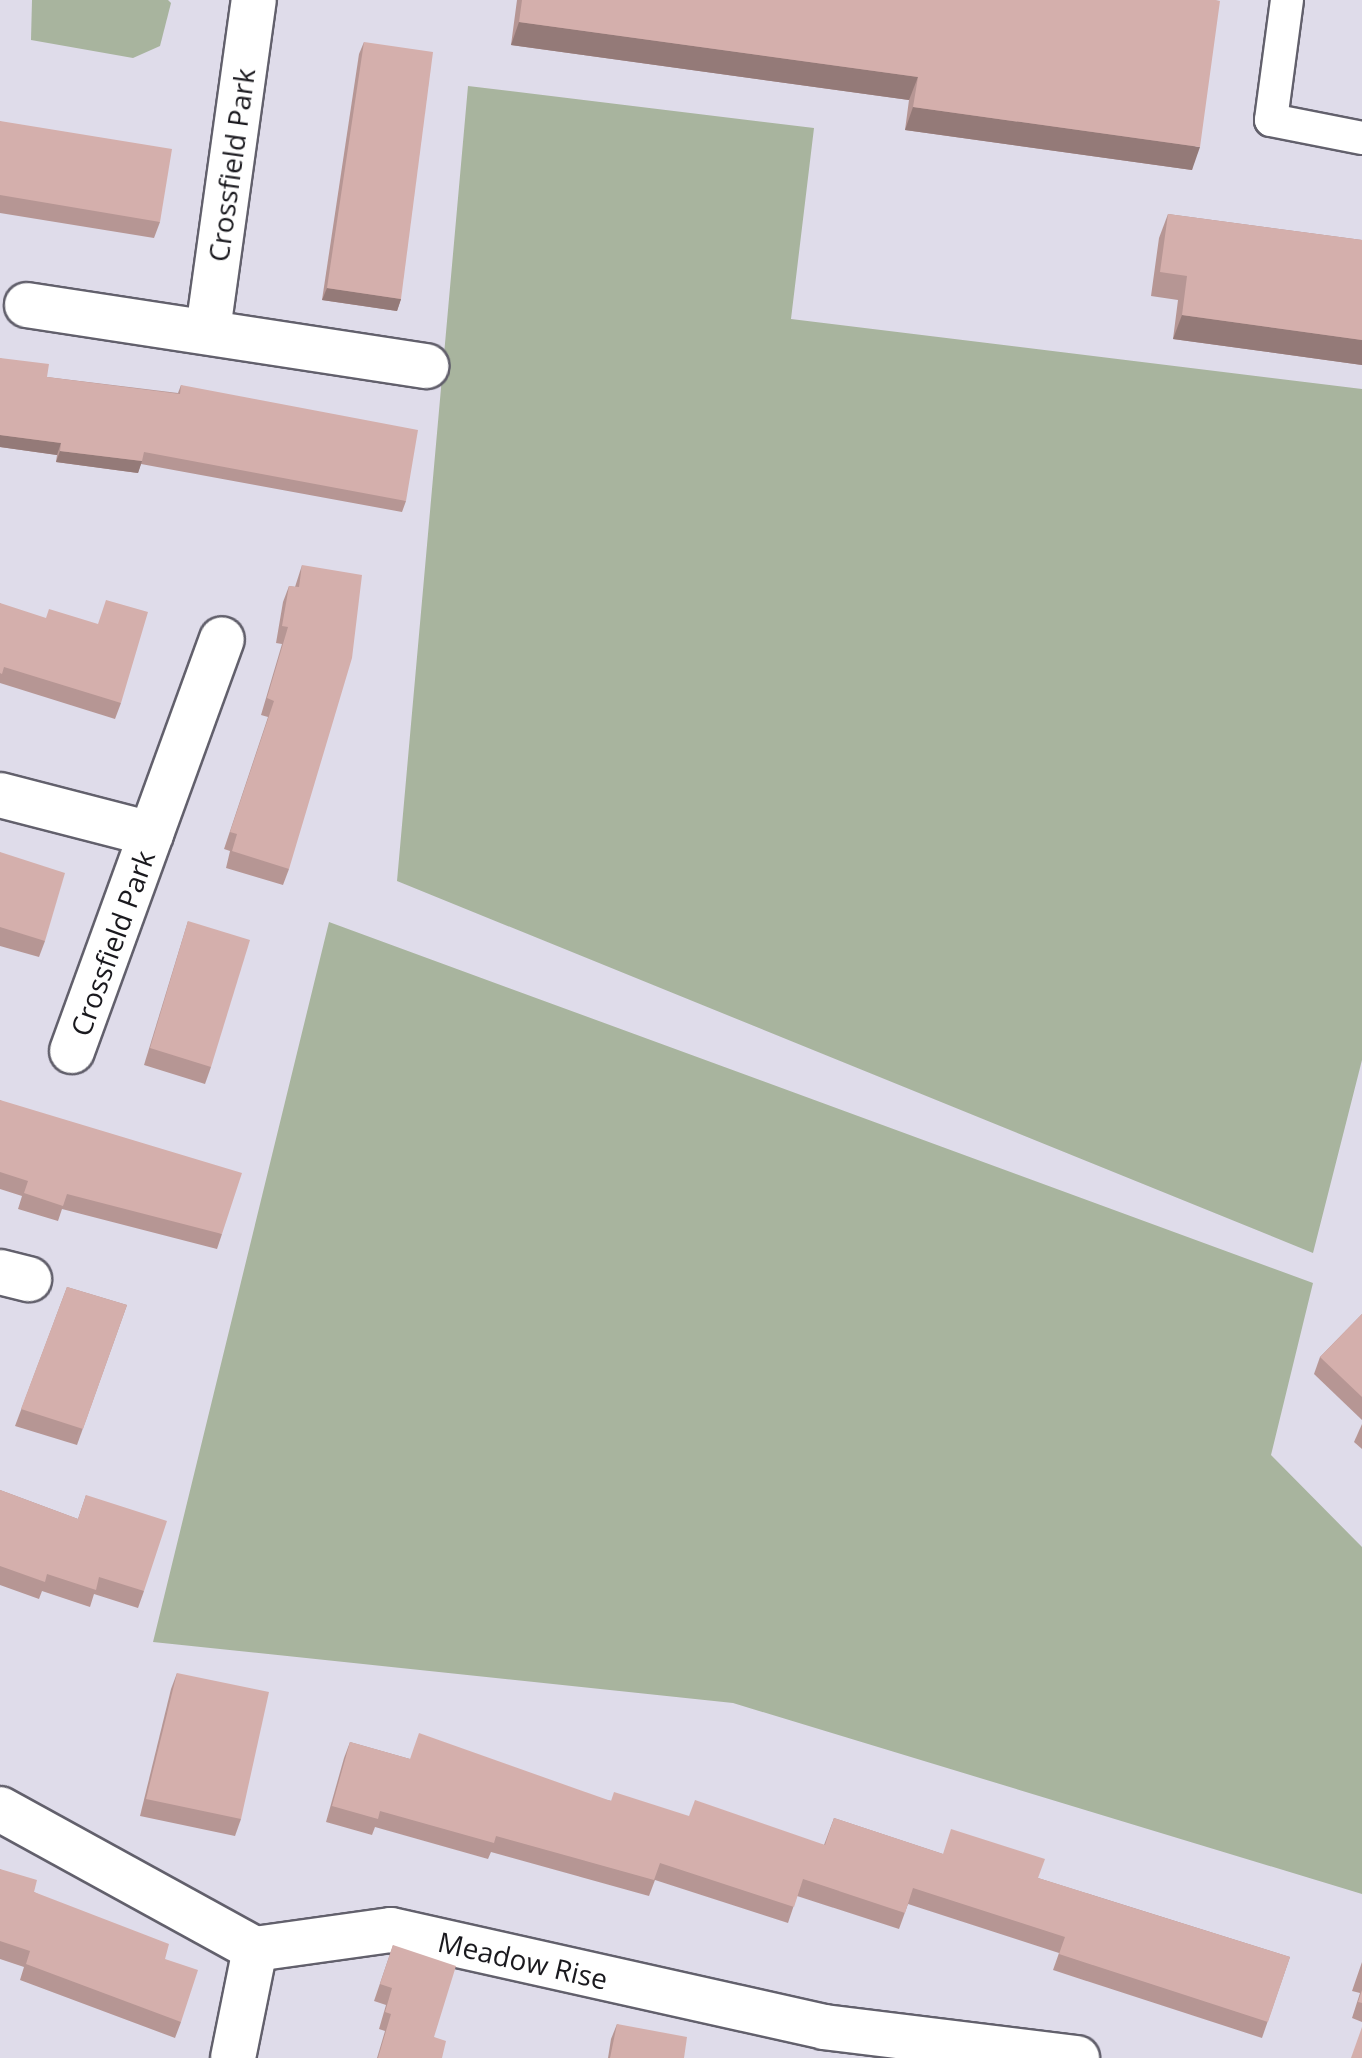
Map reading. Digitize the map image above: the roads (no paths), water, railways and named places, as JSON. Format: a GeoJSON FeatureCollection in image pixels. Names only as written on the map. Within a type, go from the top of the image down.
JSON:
{"type":"FeatureCollection","features":[{"type":"Feature","properties":{"kind":"street","name":"Crossfield Park"},"geometry":{"type":"LineString","coordinates":[[208,330],[254,0]]}},
{"type":"Feature","properties":{"kind":"street"},"geometry":{"type":"LineString","coordinates":[[27,305],[208,330],[426,366]]}},
{"type":"Feature","properties":{"kind":"street","name":"Crossfield Park"},"geometry":{"type":"LineString","coordinates":[[72,1051],[222,639]]}},
{"type":"Feature","properties":{"kind":"street","name":"Crossfield Park"},"geometry":{"type":"LineString","coordinates":[[0,795],[151,834]]}},
{"type":"Feature","properties":{"kind":"street"},"geometry":{"type":"LineString","coordinates":[[0,1809],[255,1949],[233,2058]]}},
{"type":"Feature","properties":{"kind":"street","name":"Meadow Rise"},"geometry":{"type":"LineString","coordinates":[[255,1949],[391,1930],[824,2027],[1077,2058]]}},
{"type":"Feature","properties":{"kind":"lane"},"geometry":{"type":"LineString","coordinates":[[1287,0],[1271,120],[1362,138]]}}]}
